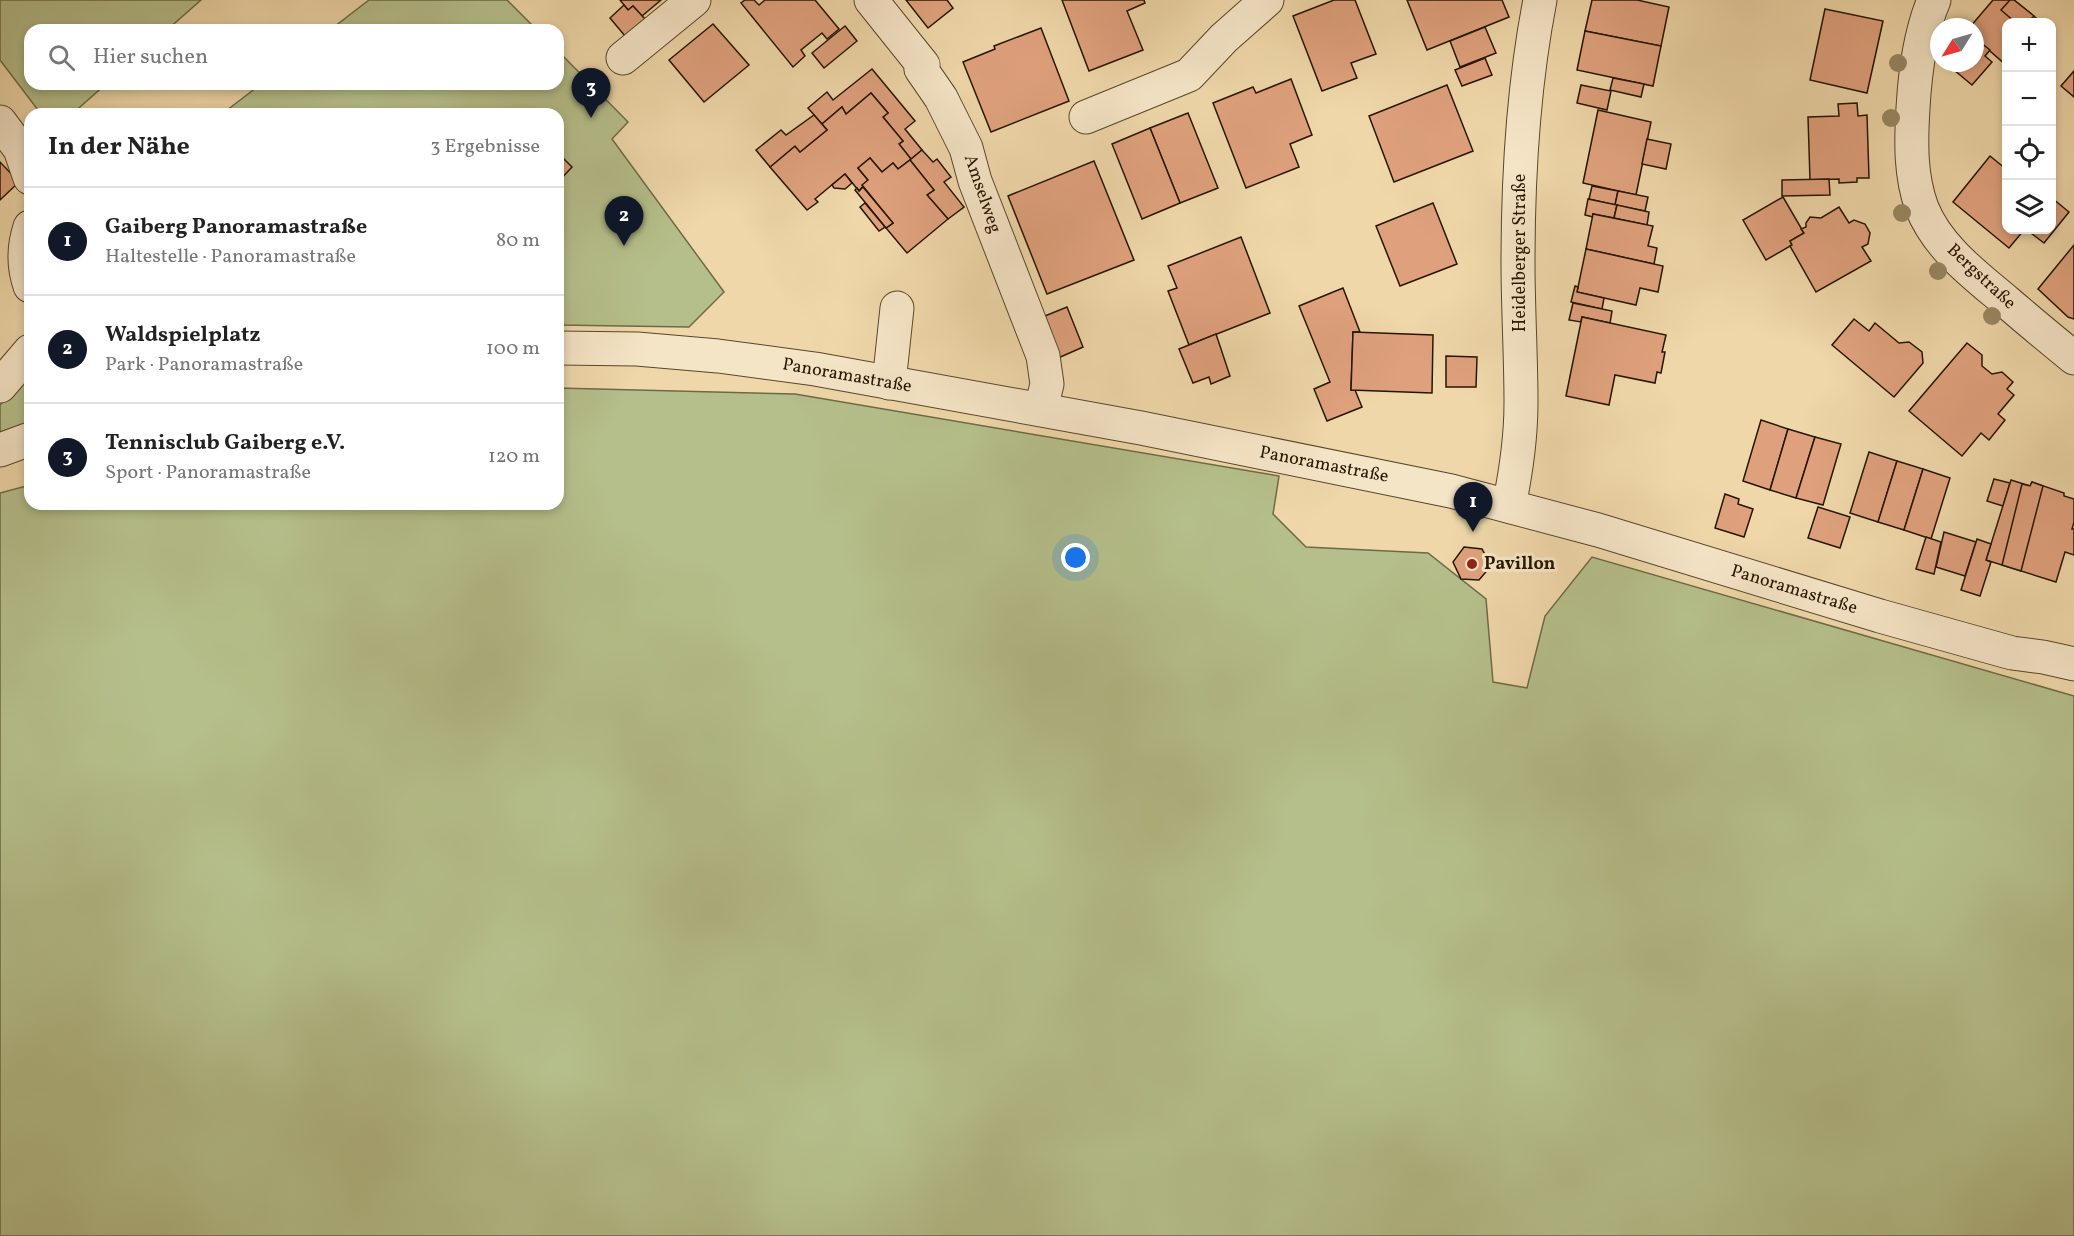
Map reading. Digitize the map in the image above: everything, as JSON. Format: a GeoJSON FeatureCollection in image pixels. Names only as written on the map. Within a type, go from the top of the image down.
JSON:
{"type":"FeatureCollection","features":[{"type":"Feature","properties":{"kind":"street"},"geometry":{"type":"LineString","coordinates":[[623,58],[694,0]]}},
{"type":"Feature","properties":{"kind":"street","name":"Amselweg"},"geometry":{"type":"LineString","coordinates":[[871,0],[923,64],[921,69],[941,98],[966,148],[987,213],[1043,357],[1047,384],[1041,409]]}},
{"type":"Feature","properties":{"kind":"street"},"geometry":{"type":"LineString","coordinates":[[1086,117],[1189,75],[1267,0]]}},
{"type":"Feature","properties":{"kind":"street","name":"Heidelberger Straße"},"geometry":{"type":"LineString","coordinates":[[1509,506],[1518,448],[1521,405],[1518,260],[1523,113],[1540,0]]}},
{"type":"Feature","properties":{"kind":"street","name":"Bergstraße"},"geometry":{"type":"LineString","coordinates":[[1934,0],[1922,43],[1914,86],[1914,175],[1922,207],[1936,234],[1967,268],[2074,358]]}},
{"type":"Feature","properties":{"kind":"street"},"geometry":{"type":"LineString","coordinates":[[0,122],[20,149],[24,161]]}},
{"type":"Feature","properties":{"kind":"street"},"geometry":{"type":"LineString","coordinates":[[888,383],[897,308]]}},
{"type":"Feature","properties":{"kind":"street","name":"Panoramastraße"},"geometry":{"type":"LineString","coordinates":[[564,348],[637,349],[718,356],[815,369],[1041,409],[1451,491],[1598,530],[1880,616],[2012,653],[2074,664]]}},
{"type":"Feature","properties":{"kind":"street"},"geometry":{"type":"LineString","coordinates":[[0,386],[24,358]]}},
{"type":"Feature","properties":{"kind":"street"},"geometry":{"type":"LineString","coordinates":[[0,450],[24,441]]}},
{"type":"Feature","properties":{"kind":"green space"},"geometry":{"type":"Polygon","coordinates":[[[0,0],[201,0],[174,24],[24,24],[24,90],[99,90],[79,108],[36,108],[0,60],[0,0]]]}},
{"type":"Feature","properties":{"kind":"green space"},"geometry":{"type":"Polygon","coordinates":[[[369,0],[507,0],[531,24],[338,24],[369,0]]]}},
{"type":"Feature","properties":{"kind":"green space"},"geometry":{"type":"Polygon","coordinates":[[[564,57],[628,122],[612,139],[724,292],[689,327],[564,325],[564,108],[230,108],[253,90],[564,90],[564,57]]]}},
{"type":"Feature","properties":{"kind":"green space"},"geometry":{"type":"Polygon","coordinates":[[[24,378],[24,425],[0,433],[0,405],[24,378]]]}},
{"type":"Feature","properties":{"kind":"green space"},"geometry":{"type":"Polygon","coordinates":[[[564,388],[795,394],[1279,476],[1273,514],[1306,547],[1428,553],[1486,599],[1493,682],[1527,688],[1545,616],[1592,557],[2074,696],[2074,1236],[0,1236],[0,493],[24,487],[24,510],[564,510],[564,388]]]}},
{"type":"Feature","properties":{"kind":"building"},"geometry":{"type":"Polygon","coordinates":[[[620,0],[661,0],[642,16],[633,6],[628,10],[620,0]]]}},
{"type":"Feature","properties":{"kind":"building"},"geometry":{"type":"Polygon","coordinates":[[[745,0],[754,0],[759,5],[765,0],[815,0],[839,29],[827,39],[822,33],[801,50],[805,56],[793,67],[741,3],[745,0]]]}},
{"type":"Feature","properties":{"kind":"building"},"geometry":{"type":"Polygon","coordinates":[[[906,0],[947,0],[953,8],[928,28],[906,0]]]}},
{"type":"Feature","properties":{"kind":"building"},"geometry":{"type":"Polygon","coordinates":[[[1062,0],[1144,0],[1145,3],[1127,11],[1143,50],[1089,71],[1062,0]]]}},
{"type":"Feature","properties":{"kind":"building"},"geometry":{"type":"Polygon","coordinates":[[[1334,0],[1355,0],[1376,54],[1351,63],[1357,78],[1322,91],[1293,16],[1334,0]]]}},
{"type":"Feature","properties":{"kind":"building"},"geometry":{"type":"Polygon","coordinates":[[[1407,0],[1502,0],[1509,17],[1427,50],[1407,0]]]}},
{"type":"Feature","properties":{"kind":"building"},"geometry":{"type":"Polygon","coordinates":[[[1592,0],[1637,0],[1669,7],[1661,46],[1585,31],[1592,0]]]}},
{"type":"Feature","properties":{"kind":"building"},"geometry":{"type":"Polygon","coordinates":[[[1993,0],[2014,0],[2036,18],[2002,18],[2002,62],[1984,46],[1984,18],[1978,18],[1993,0]]]}},
{"type":"Feature","properties":{"kind":"building"},"geometry":{"type":"Polygon","coordinates":[[[2010,0],[2014,0],[2034,16],[2032,18],[2010,18],[2001,10],[2010,0]]]}},
{"type":"Feature","properties":{"kind":"building"},"geometry":{"type":"Polygon","coordinates":[[[624,5],[628,10],[633,6],[645,19],[625,36],[610,18],[624,5]]]}},
{"type":"Feature","properties":{"kind":"building"},"geometry":{"type":"Polygon","coordinates":[[[1825,9],[1883,21],[1867,93],[1810,80],[1825,9]]]}},
{"type":"Feature","properties":{"kind":"building"},"geometry":{"type":"Polygon","coordinates":[[[713,24],[749,65],[704,102],[669,60],[713,24]]]}},
{"type":"Feature","properties":{"kind":"building"},"geometry":{"type":"Polygon","coordinates":[[[845,26],[857,41],[824,68],[812,53],[845,26]]]}},
{"type":"Feature","properties":{"kind":"building"},"geometry":{"type":"Polygon","coordinates":[[[1485,27],[1496,53],[1460,67],[1450,41],[1485,27]]]}},
{"type":"Feature","properties":{"kind":"building"},"geometry":{"type":"Polygon","coordinates":[[[1041,28],[1069,101],[991,132],[963,62],[995,49],[994,46],[1041,28]]]}},
{"type":"Feature","properties":{"kind":"building"},"geometry":{"type":"Polygon","coordinates":[[[1585,31],[1661,46],[1653,86],[1577,70],[1585,31]]]}},
{"type":"Feature","properties":{"kind":"building"},"geometry":{"type":"Polygon","coordinates":[[[1984,45],[1990,50],[1985,56],[1992,62],[1984,71],[1984,45]]]}},
{"type":"Feature","properties":{"kind":"building"},"geometry":{"type":"Polygon","coordinates":[[[1485,58],[1492,75],[1462,86],[1455,70],[1485,58]]]}},
{"type":"Feature","properties":{"kind":"building"},"geometry":{"type":"Polygon","coordinates":[[[872,69],[915,121],[905,129],[922,150],[911,159],[899,144],[903,141],[883,117],[888,113],[871,93],[846,114],[842,107],[822,124],[808,108],[827,92],[833,100],[872,69]]]}},
{"type":"Feature","properties":{"kind":"building"},"geometry":{"type":"Polygon","coordinates":[[[2074,71],[2074,97],[2061,86],[2074,71]]]}},
{"type":"Feature","properties":{"kind":"building"},"geometry":{"type":"Polygon","coordinates":[[[1956,72],[1983,72],[1972,85],[1956,72]]]}},
{"type":"Feature","properties":{"kind":"building"},"geometry":{"type":"Polygon","coordinates":[[[1613,78],[1644,84],[1641,97],[1610,90],[1613,78]]]}},
{"type":"Feature","properties":{"kind":"building"},"geometry":{"type":"Polygon","coordinates":[[[1291,79],[1312,135],[1290,144],[1299,167],[1246,188],[1213,103],[1253,87],[1256,93],[1291,79]]]}},
{"type":"Feature","properties":{"kind":"building"},"geometry":{"type":"Polygon","coordinates":[[[1447,85],[1473,151],[1394,182],[1369,116],[1447,85]]]}},
{"type":"Feature","properties":{"kind":"building"},"geometry":{"type":"Polygon","coordinates":[[[1581,85],[1611,91],[1607,110],[1577,103],[1581,85]]]}},
{"type":"Feature","properties":{"kind":"building"},"geometry":{"type":"Polygon","coordinates":[[[871,93],[888,113],[883,117],[903,141],[899,144],[911,159],[898,169],[893,163],[882,172],[870,158],[858,168],[868,180],[859,191],[845,174],[815,199],[818,202],[807,210],[770,167],[795,146],[800,152],[827,130],[822,124],[842,107],[846,114],[871,93]]]}},
{"type":"Feature","properties":{"kind":"building"},"geometry":{"type":"Polygon","coordinates":[[[1857,103],[1858,116],[1867,115],[1869,178],[1857,178],[1857,182],[1839,183],[1839,179],[1810,180],[1808,117],[1839,116],[1838,104],[1857,103]]]}},
{"type":"Feature","properties":{"kind":"building"},"geometry":{"type":"Polygon","coordinates":[[[1598,110],[1651,122],[1636,195],[1583,183],[1598,110]]]}},
{"type":"Feature","properties":{"kind":"building"},"geometry":{"type":"Polygon","coordinates":[[[1188,113],[1218,188],[1180,203],[1150,128],[1188,113]]]}},
{"type":"Feature","properties":{"kind":"building"},"geometry":{"type":"Polygon","coordinates":[[[814,115],[827,130],[800,152],[795,146],[770,167],[756,150],[781,130],[786,135],[814,115]]]}},
{"type":"Feature","properties":{"kind":"building"},"geometry":{"type":"Polygon","coordinates":[[[1150,128],[1180,203],[1142,219],[1112,144],[1150,128]]]}},
{"type":"Feature","properties":{"kind":"building"},"geometry":{"type":"Polygon","coordinates":[[[1647,139],[1671,144],[1666,169],[1642,164],[1647,139]]]}},
{"type":"Feature","properties":{"kind":"building"},"geometry":{"type":"Polygon","coordinates":[[[922,150],[933,162],[937,159],[951,177],[944,182],[964,207],[948,219],[927,195],[934,190],[910,160],[922,150]]]}},
{"type":"Feature","properties":{"kind":"building"},"geometry":{"type":"Polygon","coordinates":[[[1990,156],[2002,166],[2002,234],[2021,234],[2009,248],[1953,202],[1990,156]]]}},
{"type":"Feature","properties":{"kind":"building"},"geometry":{"type":"Polygon","coordinates":[[[870,158],[882,172],[893,163],[898,169],[910,160],[934,190],[927,195],[948,219],[907,253],[886,228],[893,223],[862,185],[868,180],[858,168],[870,158]]]}},
{"type":"Feature","properties":{"kind":"building"},"geometry":{"type":"Polygon","coordinates":[[[564,159],[572,167],[564,176],[564,159]]]}},
{"type":"Feature","properties":{"kind":"building"},"geometry":{"type":"Polygon","coordinates":[[[1094,161],[1134,260],[1047,294],[1008,196],[1094,161]]]}},
{"type":"Feature","properties":{"kind":"building"},"geometry":{"type":"Polygon","coordinates":[[[0,162],[19,182],[0,200],[0,162]]]}},
{"type":"Feature","properties":{"kind":"building"},"geometry":{"type":"Polygon","coordinates":[[[845,174],[852,183],[845,189],[834,188],[832,185],[845,174]]]}},
{"type":"Feature","properties":{"kind":"building"},"geometry":{"type":"Polygon","coordinates":[[[1829,179],[1830,195],[1782,196],[1782,180],[1829,179]]]}},
{"type":"Feature","properties":{"kind":"building"},"geometry":{"type":"Polygon","coordinates":[[[1592,186],[1618,191],[1615,205],[1589,199],[1592,186]]]}},
{"type":"Feature","properties":{"kind":"building"},"geometry":{"type":"Polygon","coordinates":[[[863,187],[893,223],[886,228],[855,190],[857,188],[859,191],[863,187]]]}},
{"type":"Feature","properties":{"kind":"building"},"geometry":{"type":"Polygon","coordinates":[[[1618,191],[1648,197],[1645,211],[1615,205],[1618,191]]]}},
{"type":"Feature","properties":{"kind":"building"},"geometry":{"type":"Polygon","coordinates":[[[1783,197],[1804,233],[1790,241],[1792,245],[1766,260],[1743,220],[1783,197]]]}},
{"type":"Feature","properties":{"kind":"building"},"geometry":{"type":"Polygon","coordinates":[[[1588,199],[1617,205],[1614,218],[1593,214],[1593,217],[1585,215],[1588,199]]]}},
{"type":"Feature","properties":{"kind":"building"},"geometry":{"type":"Polygon","coordinates":[[[2056,201],[2069,212],[2056,228],[2056,201]]]}},
{"type":"Feature","properties":{"kind":"building"},"geometry":{"type":"Polygon","coordinates":[[[865,203],[885,227],[879,231],[860,207],[865,203]]]}},
{"type":"Feature","properties":{"kind":"building"},"geometry":{"type":"Polygon","coordinates":[[[1433,203],[1457,264],[1400,286],[1376,226],[1433,203]]]}},
{"type":"Feature","properties":{"kind":"building"},"geometry":{"type":"Polygon","coordinates":[[[1617,205],[1649,212],[1647,225],[1614,218],[1617,205]]]}},
{"type":"Feature","properties":{"kind":"building"},"geometry":{"type":"Polygon","coordinates":[[[1839,207],[1849,223],[1854,220],[1865,224],[1870,233],[1868,244],[1862,247],[1871,261],[1816,292],[1790,246],[1792,245],[1790,241],[1804,233],[1801,229],[1806,227],[1810,217],[1821,218],[1839,207]]]}},
{"type":"Feature","properties":{"kind":"building"},"geometry":{"type":"Polygon","coordinates":[[[1593,214],[1653,226],[1648,246],[1657,248],[1654,264],[1586,249],[1593,214]]]}},
{"type":"Feature","properties":{"kind":"building"},"geometry":{"type":"Polygon","coordinates":[[[2032,234],[2051,234],[2044,243],[2032,234]]]}},
{"type":"Feature","properties":{"kind":"building"},"geometry":{"type":"Polygon","coordinates":[[[1241,237],[1270,313],[1189,345],[1168,291],[1177,288],[1168,266],[1241,237]]]}},
{"type":"Feature","properties":{"kind":"building"},"geometry":{"type":"Polygon","coordinates":[[[2074,245],[2074,319],[2068,317],[2038,289],[2074,245]]]}},
{"type":"Feature","properties":{"kind":"building"},"geometry":{"type":"Polygon","coordinates":[[[1586,249],[1663,266],[1658,292],[1640,288],[1636,305],[1577,292],[1586,249]]]}},
{"type":"Feature","properties":{"kind":"building"},"geometry":{"type":"Polygon","coordinates":[[[1575,286],[1578,287],[1577,292],[1604,298],[1602,309],[1571,302],[1575,286]]]}},
{"type":"Feature","properties":{"kind":"building"},"geometry":{"type":"Polygon","coordinates":[[[1343,288],[1360,332],[1353,332],[1351,390],[1355,390],[1362,407],[1327,421],[1314,389],[1330,382],[1299,306],[1343,288]]]}},
{"type":"Feature","properties":{"kind":"building"},"geometry":{"type":"Polygon","coordinates":[[[1573,303],[1612,311],[1610,323],[1582,317],[1581,322],[1569,320],[1573,303]]]}},
{"type":"Feature","properties":{"kind":"building"},"geometry":{"type":"Polygon","coordinates":[[[1067,307],[1083,347],[1056,359],[1040,318],[1067,307]]]}},
{"type":"Feature","properties":{"kind":"building"},"geometry":{"type":"Polygon","coordinates":[[[1582,317],[1666,335],[1661,373],[1657,372],[1655,383],[1615,375],[1609,405],[1566,396],[1582,317]]]}},
{"type":"Feature","properties":{"kind":"building"},"geometry":{"type":"Polygon","coordinates":[[[1854,319],[1869,331],[1875,323],[1899,343],[1909,342],[1922,352],[1923,363],[1894,397],[1832,345],[1854,319]]]}},
{"type":"Feature","properties":{"kind":"building"},"geometry":{"type":"Polygon","coordinates":[[[1353,332],[1433,335],[1432,393],[1351,390],[1353,332]]]}},
{"type":"Feature","properties":{"kind":"building"},"geometry":{"type":"Polygon","coordinates":[[[1216,334],[1230,376],[1211,384],[1209,377],[1193,383],[1179,349],[1216,334]]]}},
{"type":"Feature","properties":{"kind":"building"},"geometry":{"type":"Polygon","coordinates":[[[1967,343],[1982,355],[1982,366],[1992,374],[2002,372],[2013,382],[2007,389],[2014,395],[1998,414],[2005,420],[1989,440],[1981,433],[1962,456],[1909,411],[1967,343]]]}},
{"type":"Feature","properties":{"kind":"building"},"geometry":{"type":"Polygon","coordinates":[[[1446,356],[1477,357],[1476,387],[1446,387],[1446,356]]]}},
{"type":"Feature","properties":{"kind":"building"},"geometry":{"type":"Polygon","coordinates":[[[1761,420],[1788,429],[1770,490],[1743,481],[1761,420]]]}},
{"type":"Feature","properties":{"kind":"building"},"geometry":{"type":"Polygon","coordinates":[[[1788,429],[1815,437],[1796,498],[1770,490],[1788,429]]]}},
{"type":"Feature","properties":{"kind":"building"},"geometry":{"type":"Polygon","coordinates":[[[1815,437],[1841,444],[1823,505],[1796,498],[1815,437]]]}},
{"type":"Feature","properties":{"kind":"building"},"geometry":{"type":"Polygon","coordinates":[[[1869,452],[1897,461],[1878,522],[1850,513],[1869,452]]]}},
{"type":"Feature","properties":{"kind":"building"},"geometry":{"type":"Polygon","coordinates":[[[1897,461],[1923,469],[1904,530],[1878,522],[1897,461]]]}},
{"type":"Feature","properties":{"kind":"building"},"geometry":{"type":"Polygon","coordinates":[[[1923,469],[1950,478],[1931,539],[1904,530],[1923,469]]]}},
{"type":"Feature","properties":{"kind":"building"},"geometry":{"type":"Polygon","coordinates":[[[1994,479],[2010,483],[2003,506],[1987,501],[1994,479]]]}},
{"type":"Feature","properties":{"kind":"building"},"geometry":{"type":"Polygon","coordinates":[[[2011,480],[2030,486],[2032,482],[2064,493],[2064,496],[2074,499],[2072,529],[2074,529],[2074,555],[2065,552],[2056,582],[1986,560],[2011,480]]]}},
{"type":"Feature","properties":{"kind":"building"},"geometry":{"type":"Polygon","coordinates":[[[2032,482],[2043,486],[2021,571],[2002,565],[2022,484],[2030,486],[2032,482]]]}},
{"type":"Feature","properties":{"kind":"building"},"geometry":{"type":"Polygon","coordinates":[[[1725,494],[1739,499],[1738,504],[1753,509],[1744,537],[1715,528],[1725,494]]]}},
{"type":"Feature","properties":{"kind":"building"},"geometry":{"type":"Polygon","coordinates":[[[1818,507],[1850,517],[1840,548],[1808,538],[1818,507]]]}},
{"type":"Feature","properties":{"kind":"building"},"geometry":{"type":"Polygon","coordinates":[[[1944,532],[1976,542],[1965,576],[1936,567],[1944,532]]]}},
{"type":"Feature","properties":{"kind":"building"},"geometry":{"type":"Polygon","coordinates":[[[1926,537],[1941,542],[1934,574],[1916,569],[1926,537]]]}},
{"type":"Feature","properties":{"kind":"building"},"geometry":{"type":"Polygon","coordinates":[[[1977,539],[1991,544],[1986,560],[1991,562],[1980,596],[1961,590],[1977,539]]]}},
{"type":"Feature","properties":{"kind":"building","name":"Pavillon"},"geometry":{"type":"Polygon","coordinates":[[[1464,547],[1482,549],[1491,566],[1479,580],[1461,579],[1453,562],[1464,547]]]}},
{"type":"Feature","properties":{"kind":"place","name":"Tennisclub Gaiberg e.V."},"geometry":{"type":"Point","coordinates":[591,118]}},
{"type":"Feature","properties":{"kind":"place","name":"Waldspielplatz"},"geometry":{"type":"Point","coordinates":[624,246]}},
{"type":"Feature","properties":{"kind":"place","name":"Gaiberg Panoramastraße"},"geometry":{"type":"Point","coordinates":[1473,532]}},
{"type":"Feature","properties":{"kind":"place","name":"Pavillon"},"geometry":{"type":"Point","coordinates":[1472,564]}}]}
